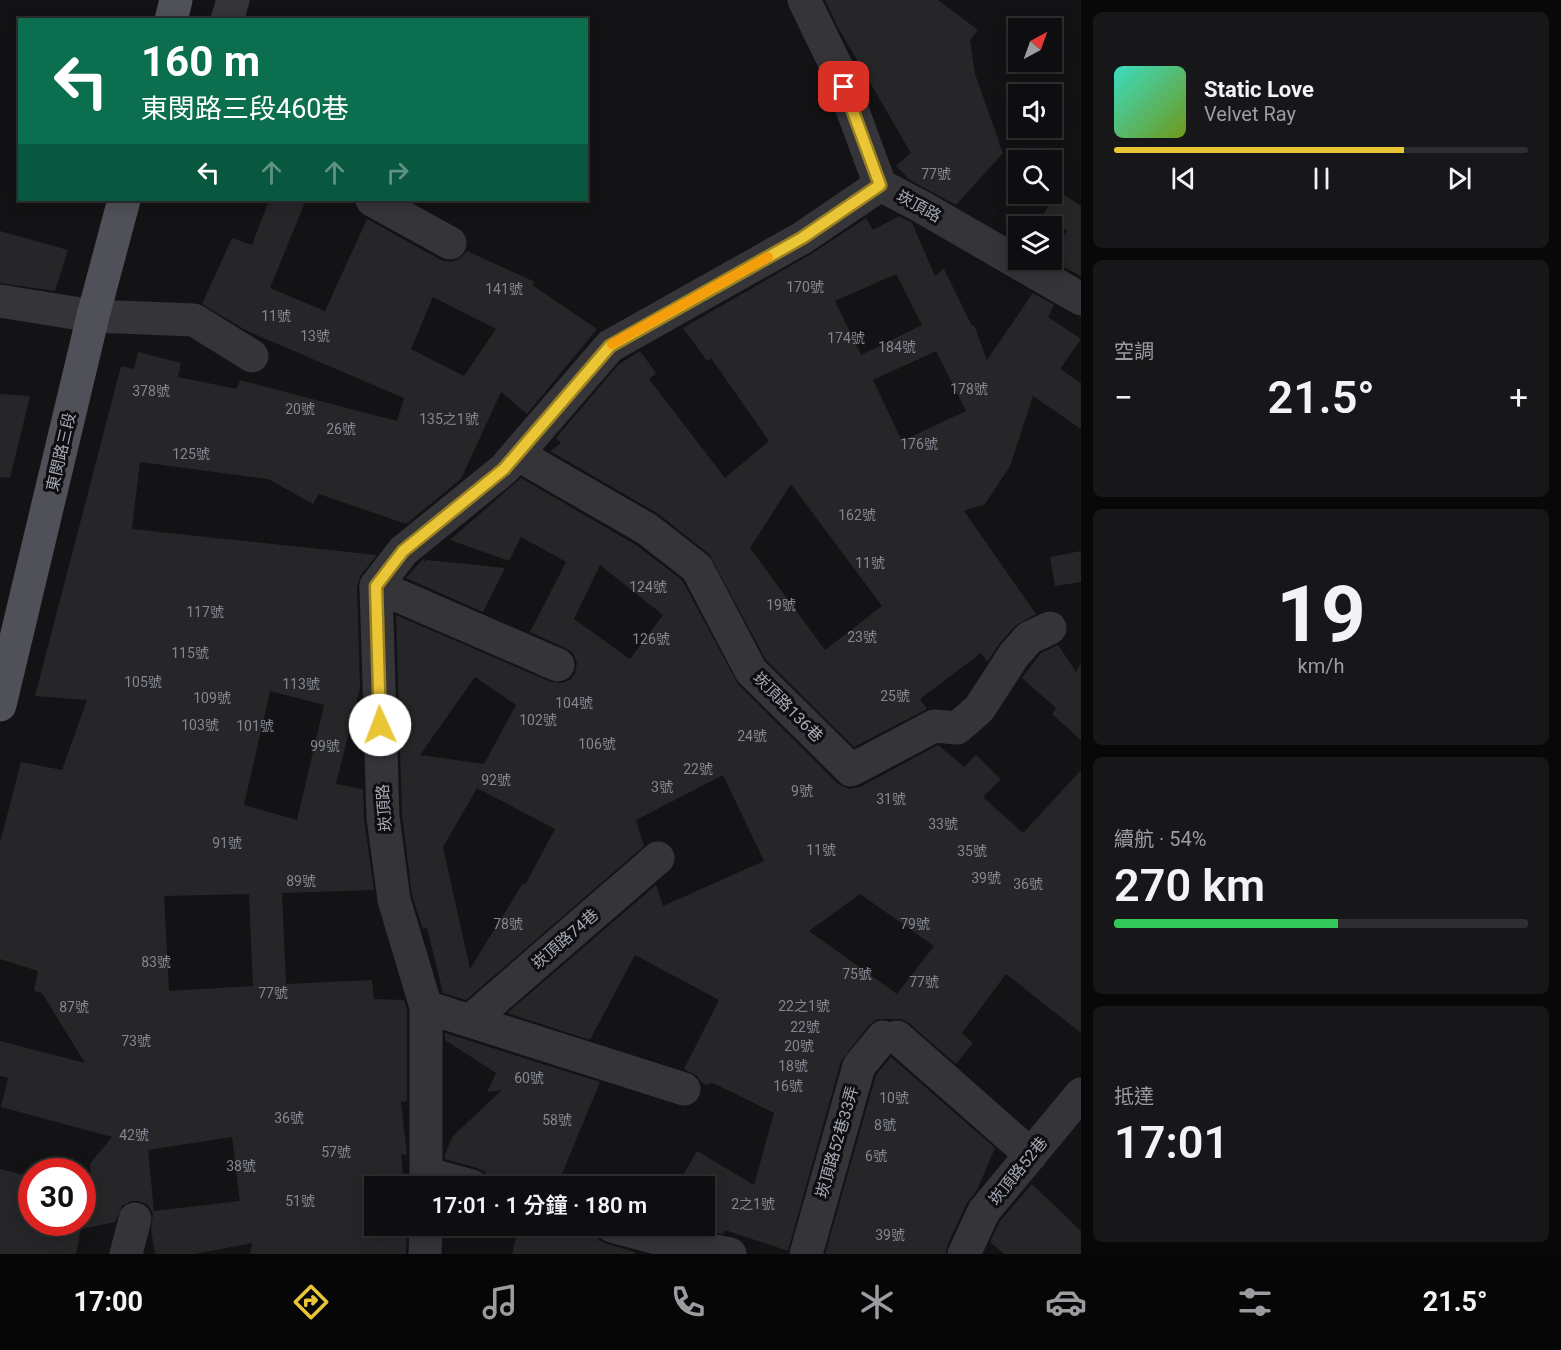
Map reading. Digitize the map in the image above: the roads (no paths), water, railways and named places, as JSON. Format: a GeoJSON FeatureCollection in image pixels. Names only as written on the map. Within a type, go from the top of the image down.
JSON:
{"type":"FeatureCollection","features":[{"type":"Feature","properties":{"kind":"main road","name":"東閔路三段"},"geometry":{"type":"LineString","coordinates":[[0,705],[93,316],[124,201]]}},
{"type":"Feature","properties":{"kind":"street"},"geometry":{"type":"LineString","coordinates":[[228,18],[233,0]]}},
{"type":"Feature","properties":{"kind":"street"},"geometry":{"type":"LineString","coordinates":[[804,0],[837,68],[880,185]]}},
{"type":"Feature","properties":{"kind":"street","name":"崁頂路"},"geometry":{"type":"LineString","coordinates":[[427,1176],[426,1007],[394,900],[383,817],[376,586],[403,551],[504,469],[610,346],[802,238],[880,185],[1081,299]]}},
{"type":"Feature","properties":{"kind":"street"},"geometry":{"type":"LineString","coordinates":[[374,201],[450,243]]}},
{"type":"Feature","properties":{"kind":"street"},"geometry":{"type":"LineString","coordinates":[[0,301],[93,316],[194,320],[252,356]]}},
{"type":"Feature","properties":{"kind":"street","name":"崁頂路136巷"},"geometry":{"type":"LineString","coordinates":[[517,454],[647,529],[697,568],[751,671],[851,770],[934,726],[957,728],[980,709],[1014,655],[1029,638],[1050,628]]}},
{"type":"Feature","properties":{"kind":"street"},"geometry":{"type":"LineString","coordinates":[[376,586],[558,664]]}},
{"type":"Feature","properties":{"kind":"street","name":"崁頂路74巷"},"geometry":{"type":"LineString","coordinates":[[471,1020],[658,858]]}},
{"type":"Feature","properties":{"kind":"street"},"geometry":{"type":"LineString","coordinates":[[426,1007],[684,1089]]}},
{"type":"Feature","properties":{"kind":"street","name":"崁頂路52巷33弄"},"geometry":{"type":"LineString","coordinates":[[806,1254],[859,1066],[890,1037],[1031,1155]]}},
{"type":"Feature","properties":{"kind":"street","name":"崁頂路52巷"},"geometry":{"type":"LineString","coordinates":[[964,1254],[984,1212],[1081,1094]]}},
{"type":"Feature","properties":{"kind":"street"},"geometry":{"type":"LineString","coordinates":[[126,1254],[135,1219]]}},
{"type":"Feature","properties":{"kind":"street"},"geometry":{"type":"LineString","coordinates":[[425,1254],[426,1236]]}},
{"type":"Feature","properties":{"kind":"street"},"geometry":{"type":"LineString","coordinates":[[649,1236],[730,1254]]}}]}
